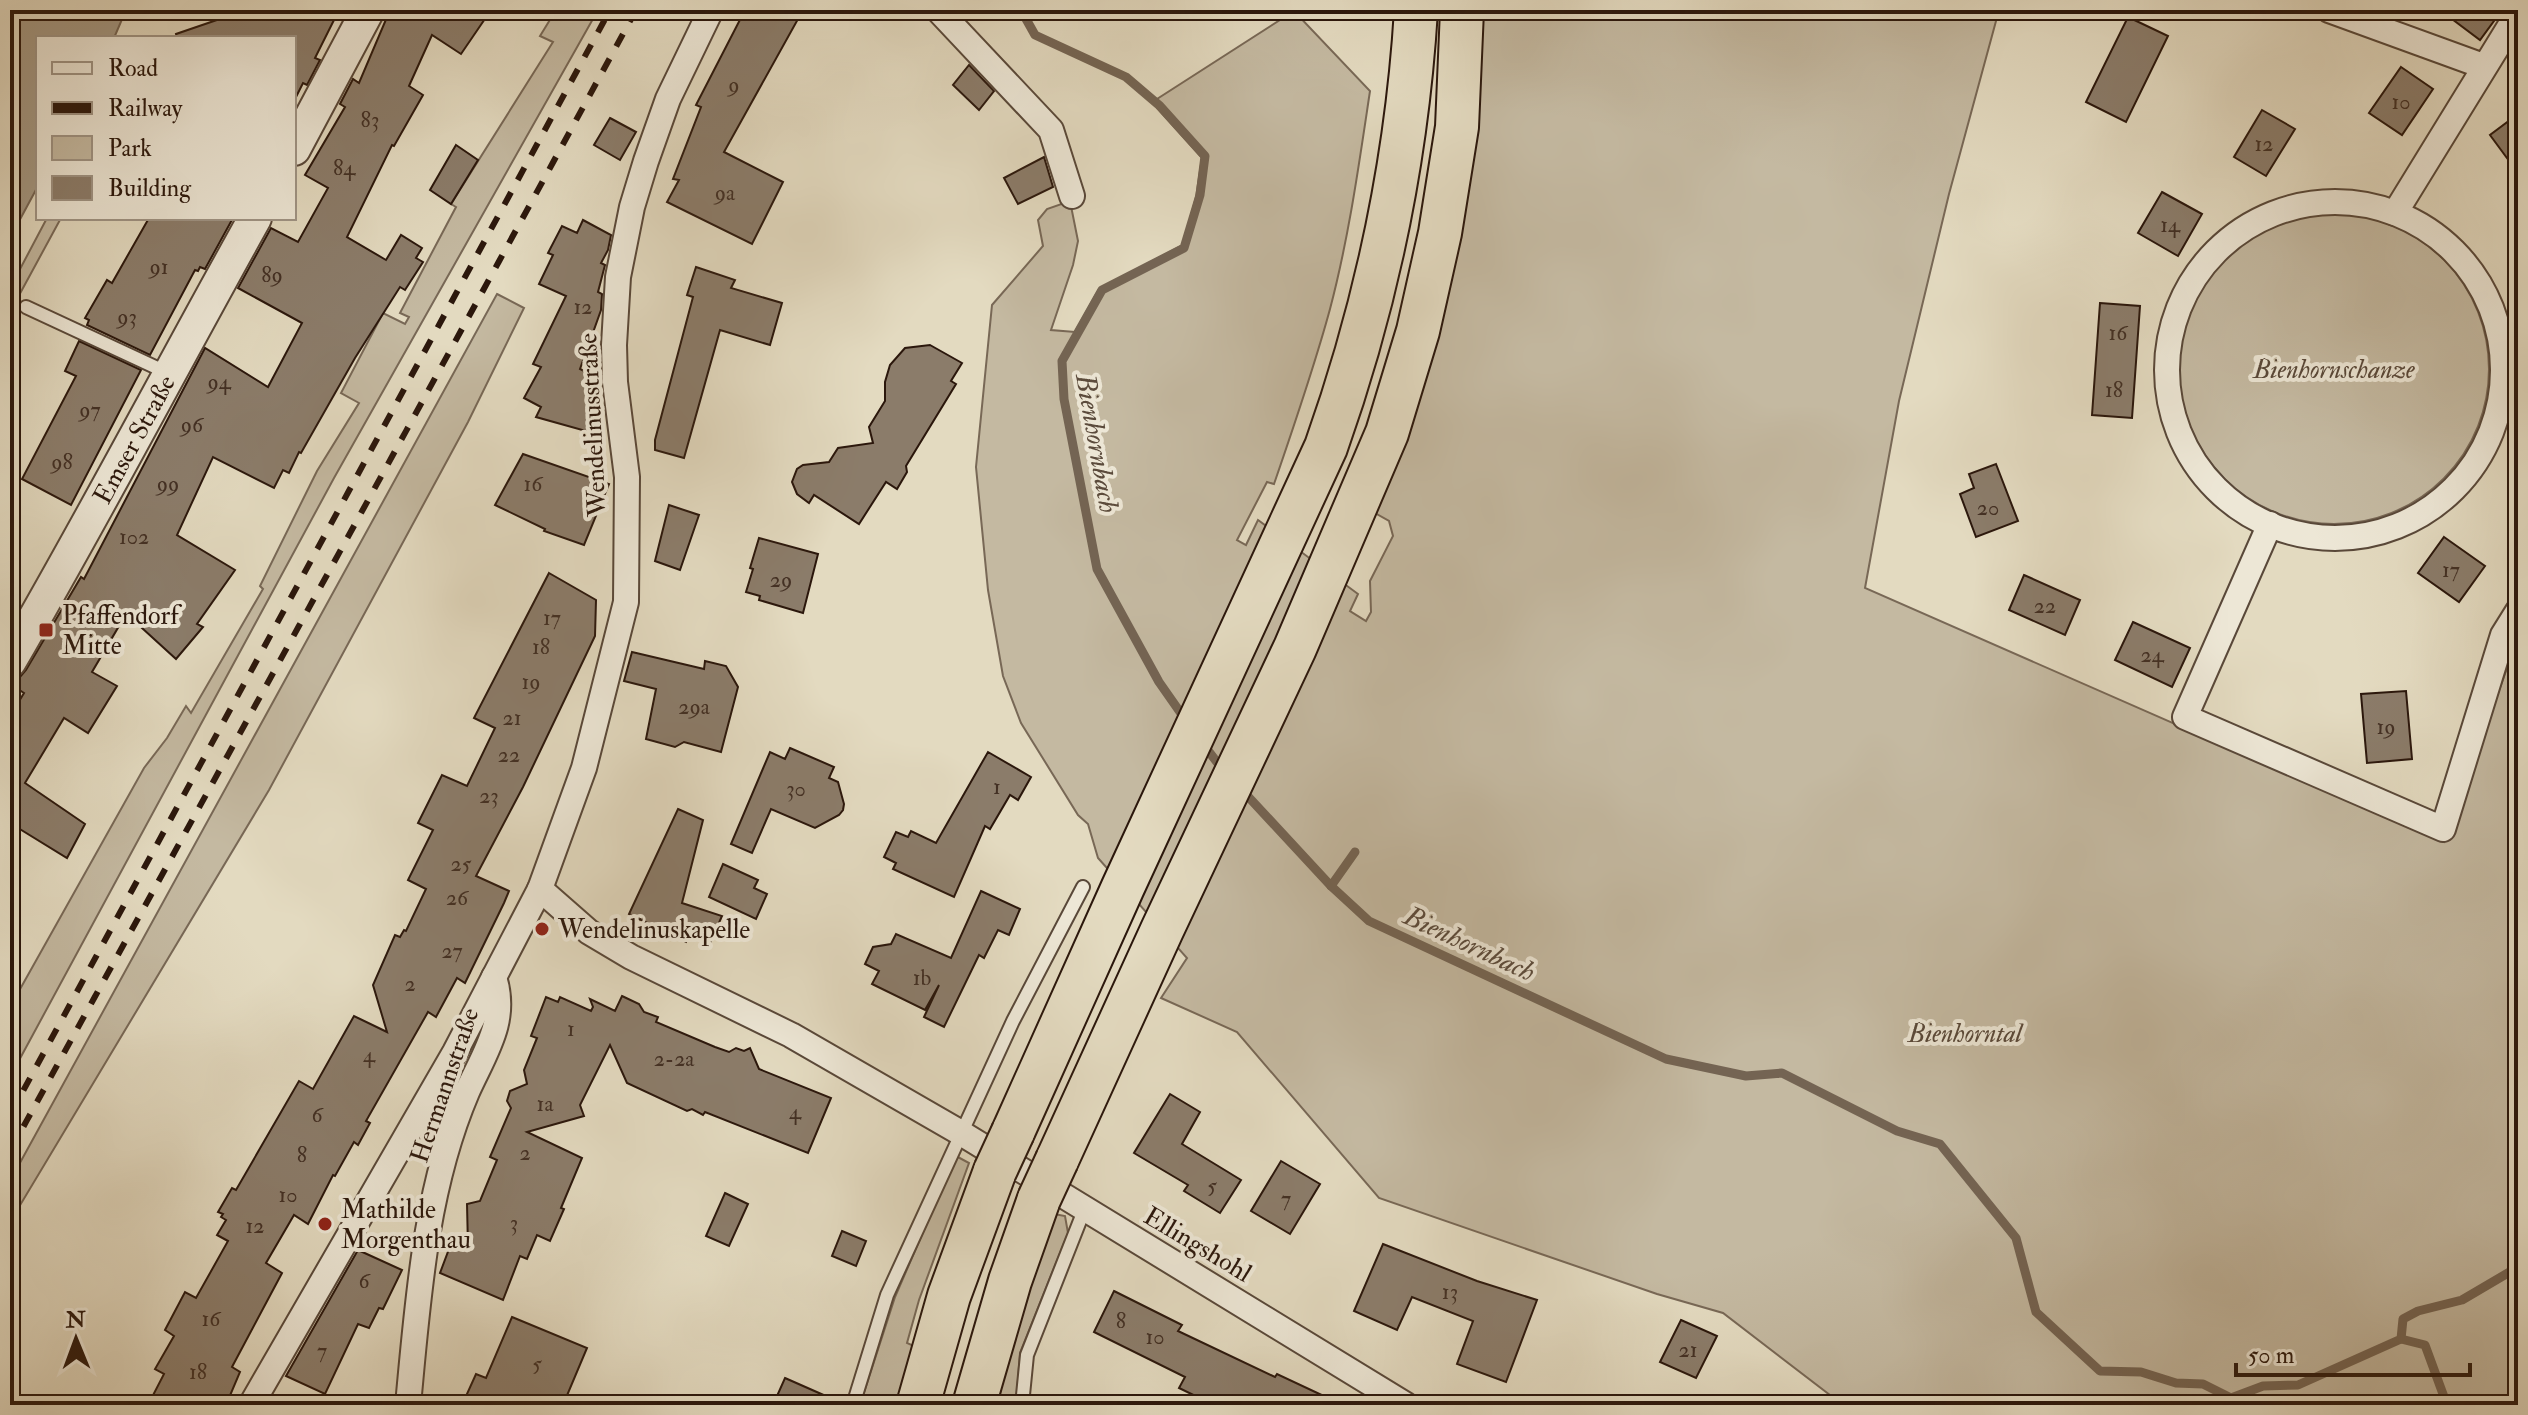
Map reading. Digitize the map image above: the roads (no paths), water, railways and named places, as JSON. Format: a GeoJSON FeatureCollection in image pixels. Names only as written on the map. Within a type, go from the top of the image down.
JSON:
{"type":"FeatureCollection","features":[{"type":"Feature","properties":{"kind":"highway"},"geometry":{"type":"LineString","coordinates":[[918,1405],[949,1296],[1103,887],[1284,540],[1326,447],[1351,376],[1372,296],[1401,151],[1416,10]]}},
{"type":"Feature","properties":{"kind":"highway"},"geometry":{"type":"LineString","coordinates":[[974,1405],[1010,1281],[1039,1199],[1295,648],[1387,433],[1418,331],[1440,233],[1457,127],[1462,10]]}},
{"type":"Feature","properties":{"kind":"street"},"geometry":{"type":"LineString","coordinates":[[297,137],[368,10]]}},
{"type":"Feature","properties":{"kind":"street","name":"Wendelinusstraße"},"geometry":{"type":"LineString","coordinates":[[540,889],[584,768],[626,602],[627,477],[615,382],[615,308],[632,207],[668,99],[711,10]]}},
{"type":"Feature","properties":{"kind":"street"},"geometry":{"type":"LineString","coordinates":[[938,10],[1051,130],[1072,196]]}},
{"type":"Feature","properties":{"kind":"street"},"geometry":{"type":"LineString","coordinates":[[2329,10],[2483,66]]}},
{"type":"Feature","properties":{"kind":"street"},"geometry":{"type":"LineString","coordinates":[[2395,213],[2518,13]]}},
{"type":"Feature","properties":{"kind":"street"},"geometry":{"type":"LineString","coordinates":[[2324,202],[2355,203],[2395,213],[2430,231],[2453,249],[2487,297],[2500,335],[2503,364],[2502,394],[2492,432],[2478,458],[2454,489],[2431,508],[2405,523],[2377,532],[2328,537],[2298,533],[2270,524],[2243,510],[2219,491],[2183,441],[2173,413],[2168,383],[2170,342],[2177,312],[2191,285],[2215,252],[2238,232],[2265,217],[2294,207],[2324,202]]}},
{"type":"Feature","properties":{"kind":"street","name":"Emser Straße"},"geometry":{"type":"LineString","coordinates":[[10,661],[71,558],[168,373],[254,220]]}},
{"type":"Feature","properties":{"kind":"street"},"geometry":{"type":"LineString","coordinates":[[2270,524],[2185,717],[2443,829],[2503,635],[2518,611]]}},
{"type":"Feature","properties":{"kind":"street","name":"Hermannstraße"},"geometry":{"type":"LineString","coordinates":[[408,1405],[428,1229],[456,1122],[498,1021],[500,995],[494,977],[540,889]]}},
{"type":"Feature","properties":{"kind":"street","name":"Ellingshohl"},"geometry":{"type":"LineString","coordinates":[[540,889],[589,932],[631,957],[791,1035],[961,1133],[1406,1405]]}},
{"type":"Feature","properties":{"kind":"street"},"geometry":{"type":"LineString","coordinates":[[251,1405],[455,1052],[494,977]]}},
{"type":"Feature","properties":{"kind":"lane"},"geometry":{"type":"LineString","coordinates":[[26,307],[168,373]]}},
{"type":"Feature","properties":{"kind":"lane"},"geometry":{"type":"LineString","coordinates":[[853,1405],[887,1295],[1013,1021],[1103,887]]}},
{"type":"Feature","properties":{"kind":"lane"},"geometry":{"type":"LineString","coordinates":[[1022,1405],[1027,1355],[1085,1208]]}},
{"type":"Feature","properties":{"kind":"waterway","name":"Bienhornbach"},"geometry":{"type":"LineString","coordinates":[[1021,10],[1035,35],[1126,77],[1160,106],[1205,156],[1200,195],[1184,248],[1102,290],[1062,361],[1064,399],[1097,569],[1159,682],[1187,722]]}},
{"type":"Feature","properties":{"kind":"waterway","name":"Bienhornbach"},"geometry":{"type":"LineString","coordinates":[[1203,744],[1223,770]]}},
{"type":"Feature","properties":{"kind":"waterway","name":"Bienhornbach"},"geometry":{"type":"LineString","coordinates":[[1242,790],[1331,886],[1369,921],[1666,1059],[1746,1076],[1782,1073],[1897,1131],[1940,1144],[2016,1238],[2036,1312],[2100,1371],[2141,1372],[2176,1383],[2203,1384],[2231,1398],[2263,1386],[2298,1385],[2401,1339],[2403,1319],[2418,1311],[2462,1300],[2518,1267]]}},
{"type":"Feature","properties":{"kind":"waterway"},"geometry":{"type":"LineString","coordinates":[[1331,886],[1355,852]]}},
{"type":"Feature","properties":{"kind":"waterway"},"geometry":{"type":"LineString","coordinates":[[2401,1339],[2425,1345],[2447,1405]]}},
{"type":"Feature","properties":{"kind":"railway"},"geometry":{"type":"LineString","coordinates":[[10,1115],[610,10]]}},
{"type":"Feature","properties":{"kind":"railway"},"geometry":{"type":"LineString","coordinates":[[10,1151],[636,10]]}},
{"type":"Feature","properties":{"kind":"place","name":"Pfaffendorf Mitte"},"geometry":{"type":"Point","coordinates":[46,630]}},
{"type":"Feature","properties":{"kind":"place","name":"Wendelinuskapelle"},"geometry":{"type":"Point","coordinates":[542,929]}},
{"type":"Feature","properties":{"kind":"place","name":"Mathilde Morgenthau"},"geometry":{"type":"Point","coordinates":[325,1224]}},
{"type":"Feature","properties":{"kind":"park label","name":"Bienhornschanze"},"geometry":{"type":"Point","coordinates":[2334,369]}},
{"type":"Feature","properties":{"kind":"park label","name":"Bienhorntal"},"geometry":{"type":"Point","coordinates":[1965,1033]}}]}
